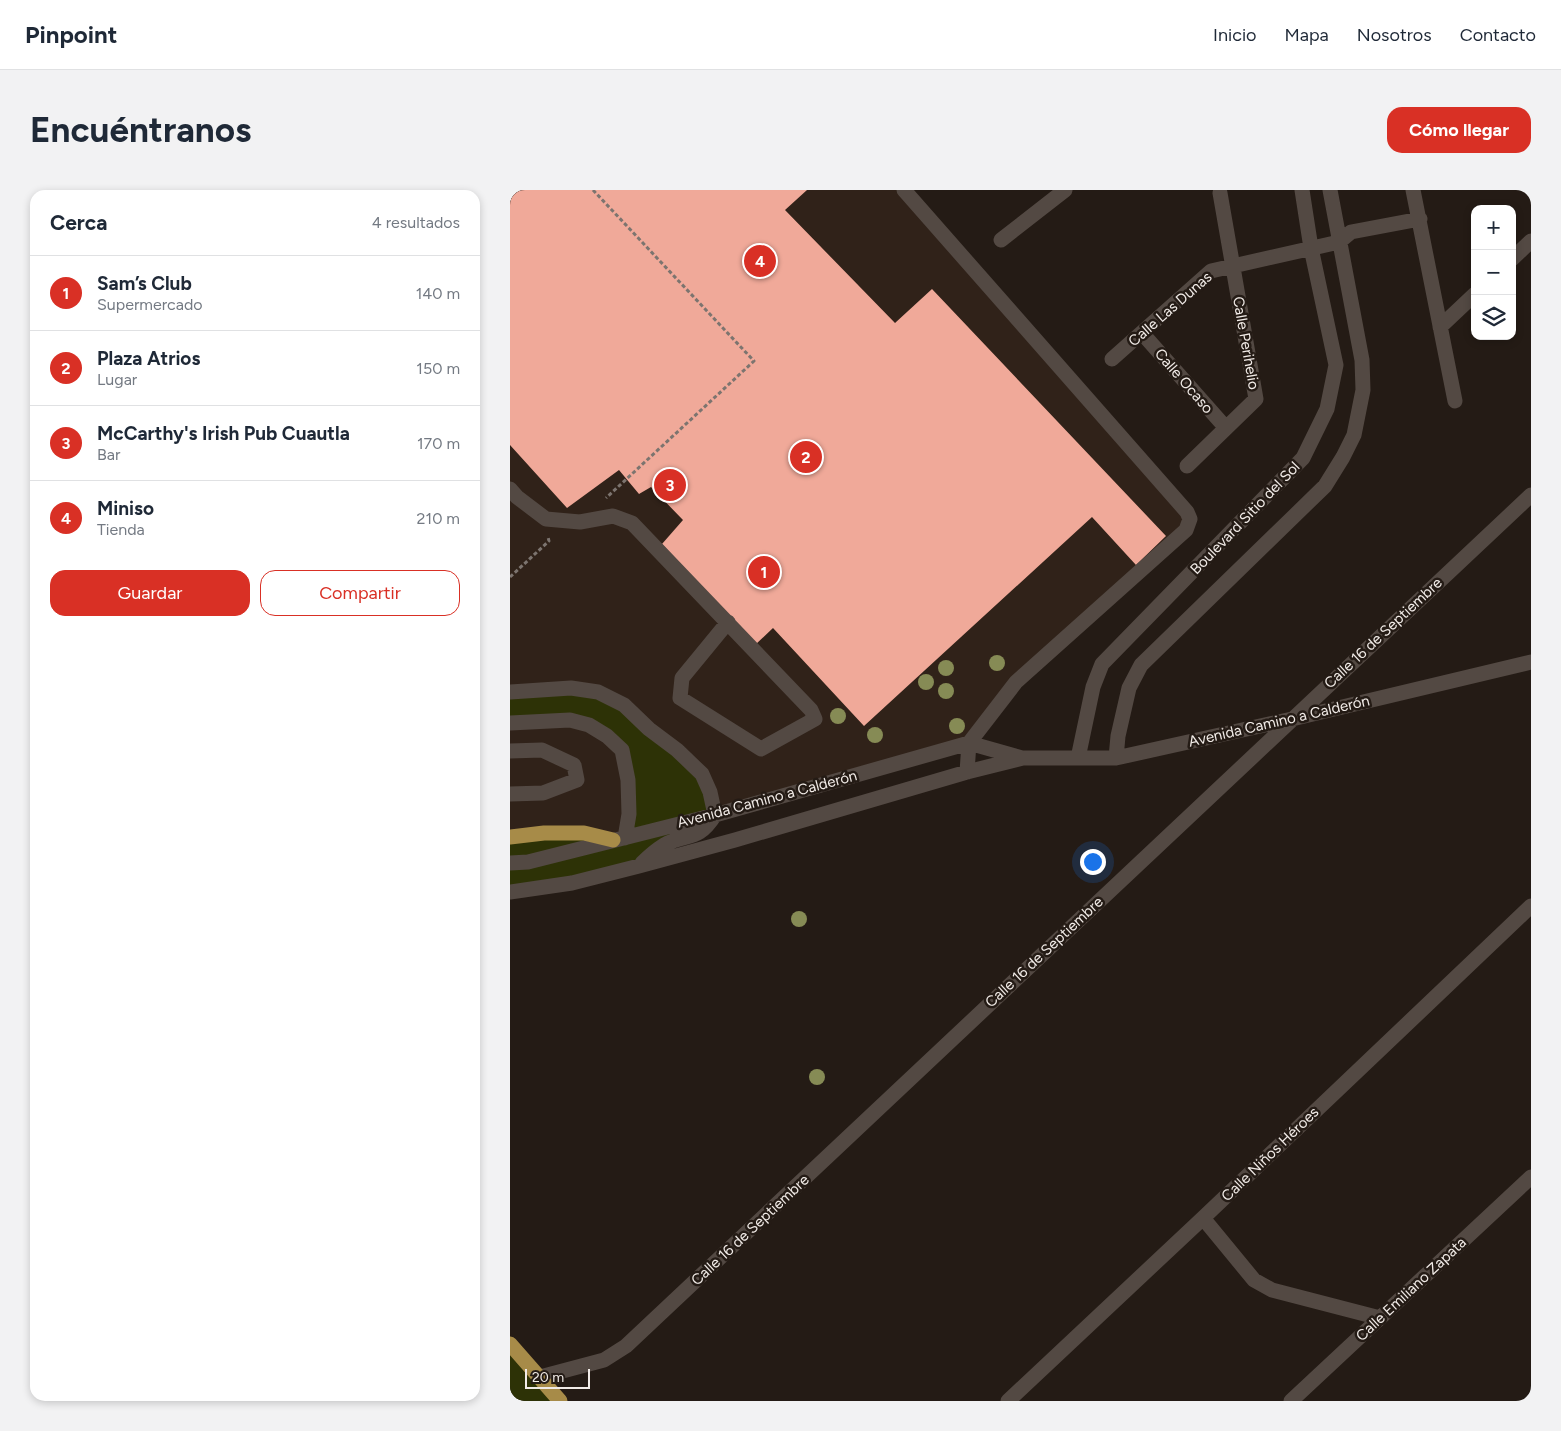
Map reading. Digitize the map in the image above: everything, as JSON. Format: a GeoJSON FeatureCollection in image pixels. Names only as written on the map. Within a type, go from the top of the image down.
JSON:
{"type":"FeatureCollection","features":[{"type":"Feature","properties":{"kind":"main road"},"geometry":{"type":"LineString","coordinates":[[510,837],[544,833],[584,833],[619,839]]}},
{"type":"Feature","properties":{"kind":"main road"},"geometry":{"type":"LineString","coordinates":[[510,1344],[560,1401]]}},
{"type":"Feature","properties":{"kind":"street"},"geometry":{"type":"LineString","coordinates":[[904,190],[1187,512],[1190,519],[1186,530],[1016,682],[969,743],[967,772]]}},
{"type":"Feature","properties":{"kind":"street"},"geometry":{"type":"LineString","coordinates":[[1001,240],[1065,190]]}},
{"type":"Feature","properties":{"kind":"street","name":"Boulevard Sitio del Sol"},"geometry":{"type":"LineString","coordinates":[[1078,758],[1093,687],[1102,664],[1303,458],[1327,409],[1336,365],[1311,248],[1302,190]]}},
{"type":"Feature","properties":{"kind":"street","name":"Boulevard Sitio del Sol"},"geometry":{"type":"LineString","coordinates":[[1116,758],[1118,736],[1128,688],[1142,665],[1325,486],[1354,435],[1363,390],[1362,360],[1330,190]]}},
{"type":"Feature","properties":{"kind":"street"},"geometry":{"type":"LineString","coordinates":[[1413,190],[1455,401]]}},
{"type":"Feature","properties":{"kind":"street","name":"Calle Perihelio"},"geometry":{"type":"LineString","coordinates":[[1187,466],[1256,399],[1220,193]]}},
{"type":"Feature","properties":{"kind":"street","name":"Calle Las Dunas"},"geometry":{"type":"LineString","coordinates":[[1112,359],[1211,271],[1339,242],[1351,232],[1420,219]]}},
{"type":"Feature","properties":{"kind":"street"},"geometry":{"type":"LineString","coordinates":[[1516,254],[1531,241]]}},
{"type":"Feature","properties":{"kind":"street"},"geometry":{"type":"LineString","coordinates":[[1440,327],[1474,295]]}},
{"type":"Feature","properties":{"kind":"street","name":"Calle Ocaso"},"geometry":{"type":"LineString","coordinates":[[1142,333],[1226,428]]}},
{"type":"Feature","properties":{"kind":"street"},"geometry":{"type":"LineString","coordinates":[[510,489],[517,497],[546,519],[580,522],[613,516],[632,523],[728,622],[811,710],[815,718],[761,749],[680,698],[682,678],[728,622]]}},
{"type":"Feature","properties":{"kind":"street","name":"Calle 16 de Septiembre"},"geometry":{"type":"LineString","coordinates":[[540,1377],[604,1360],[626,1346],[1531,495]]}},
{"type":"Feature","properties":{"kind":"street","name":"Avenida Camino a Calderón"},"geometry":{"type":"LineString","coordinates":[[510,892],[572,883],[639,866],[967,772],[1023,758],[1116,758],[1292,719],[1531,662]]}},
{"type":"Feature","properties":{"kind":"street"},"geometry":{"type":"LineString","coordinates":[[510,692],[571,688],[598,692],[624,705],[702,774],[710,792],[714,815],[707,826],[695,835],[665,844],[639,866]]}},
{"type":"Feature","properties":{"kind":"street"},"geometry":{"type":"LineString","coordinates":[[510,723],[570,720],[589,725],[607,736],[622,750],[628,780],[629,814],[619,839]]}},
{"type":"Feature","properties":{"kind":"street","name":"Avenida Camino a Calderón"},"geometry":{"type":"LineString","coordinates":[[510,863],[528,862],[714,815],[969,743],[1023,758]]}},
{"type":"Feature","properties":{"kind":"street"},"geometry":{"type":"LineString","coordinates":[[510,751],[542,750],[574,765],[576,780],[543,793],[510,794]]}},
{"type":"Feature","properties":{"kind":"street","name":"Calle Niños Héroes"},"geometry":{"type":"LineString","coordinates":[[1008,1401],[1531,906]]}},
{"type":"Feature","properties":{"kind":"street","name":"Calle Emiliano Zapata"},"geometry":{"type":"LineString","coordinates":[[1291,1401],[1531,1177]]}},
{"type":"Feature","properties":{"kind":"street"},"geometry":{"type":"LineString","coordinates":[[1203,1218],[1254,1280],[1272,1290],[1380,1318]]}},
{"type":"Feature","properties":{"kind":"path"},"geometry":{"type":"LineString","coordinates":[[593,190],[754,361],[602,502]]}},
{"type":"Feature","properties":{"kind":"path"},"geometry":{"type":"LineString","coordinates":[[510,577],[549,541],[546,519]]}},
{"type":"Feature","properties":{"kind":"shaded area"},"geometry":{"type":"Polygon","coordinates":[[[510,190],[905,190],[1190,519],[1016,682],[969,743],[613,840],[510,837],[510,190]]]}},
{"type":"Feature","properties":{"kind":"green space"},"geometry":{"type":"Polygon","coordinates":[[[510,692],[598,692],[702,774],[715,815],[639,866],[510,892],[510,837],[625,838],[622,750],[589,725],[510,723],[510,692]]]}},
{"type":"Feature","properties":{"kind":"green space"},"geometry":{"type":"Polygon","coordinates":[[[510,1344],[560,1401],[510,1401],[510,1344]]]}},
{"type":"Feature","properties":{"kind":"building"},"geometry":{"type":"Polygon","coordinates":[[[510,190],[807,190],[785,210],[895,323],[932,289],[1166,536],[1136,565],[1092,517],[864,726],[773,628],[755,645],[662,544],[683,520],[651,487],[639,494],[619,470],[567,508],[510,445],[510,190]]]}},
{"type":"Feature","properties":{"kind":"place","name":"Miniso"},"geometry":{"type":"Point","coordinates":[760,261]}},
{"type":"Feature","properties":{"kind":"place","name":"Plaza Atrios"},"geometry":{"type":"Point","coordinates":[806,457]}},
{"type":"Feature","properties":{"kind":"place","name":"McCarthy's Irish Pub Cuautla"},"geometry":{"type":"Point","coordinates":[670,485]}},
{"type":"Feature","properties":{"kind":"place","name":"Sam’s Club"},"geometry":{"type":"Point","coordinates":[764,572]}}]}
